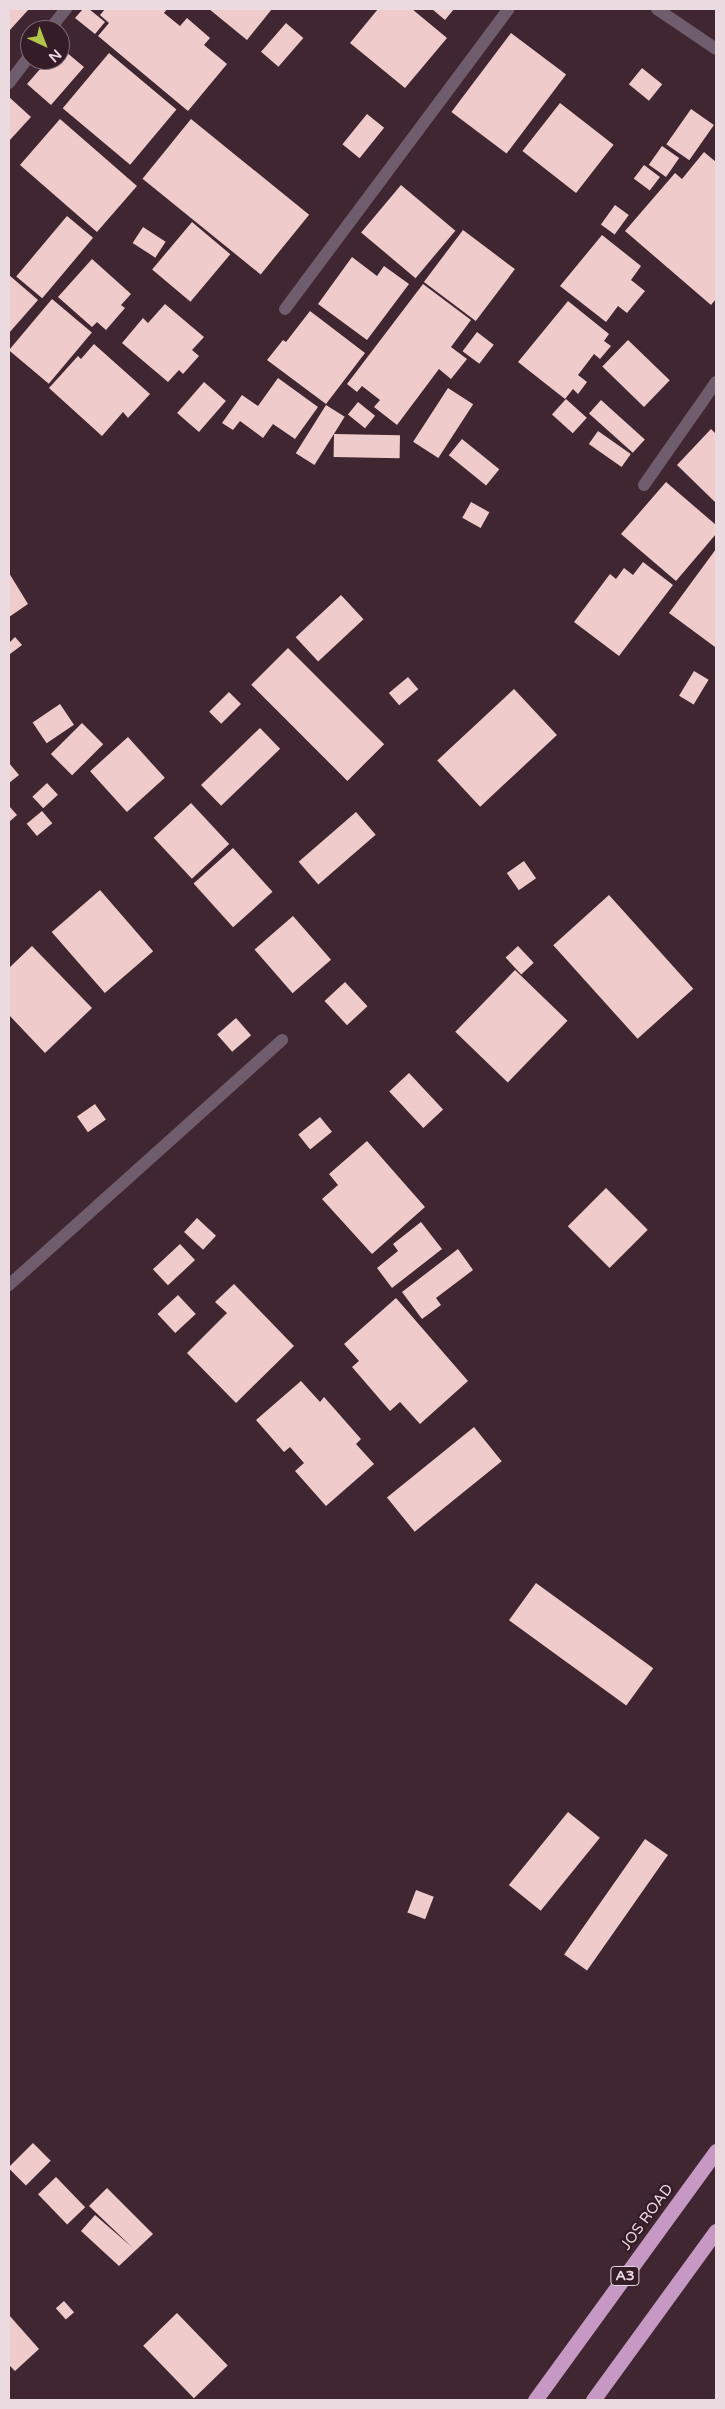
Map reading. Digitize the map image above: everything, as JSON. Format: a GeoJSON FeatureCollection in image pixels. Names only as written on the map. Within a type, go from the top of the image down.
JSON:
{"type":"FeatureCollection","features":[{"type":"Feature","properties":{"kind":"highway","name":"JOS ROAD"},"geometry":{"type":"LineString","coordinates":[[535,2400],[716,2151]]}},
{"type":"Feature","properties":{"kind":"highway"},"geometry":{"type":"LineString","coordinates":[[593,2400],[716,2232]]}},
{"type":"Feature","properties":{"kind":"street"},"geometry":{"type":"LineString","coordinates":[[57,20],[66,9]]}},
{"type":"Feature","properties":{"kind":"street"},"geometry":{"type":"LineString","coordinates":[[285,309],[509,9]]}},
{"type":"Feature","properties":{"kind":"street"},"geometry":{"type":"LineString","coordinates":[[657,9],[716,49]]}},
{"type":"Feature","properties":{"kind":"street"},"geometry":{"type":"LineString","coordinates":[[9,83],[20,68]]}},
{"type":"Feature","properties":{"kind":"street"},"geometry":{"type":"LineString","coordinates":[[644,485],[716,382]]}},
{"type":"Feature","properties":{"kind":"street"},"geometry":{"type":"LineString","coordinates":[[9,1285],[282,1040]]}},
{"type":"Feature","properties":{"kind":"building"},"geometry":{"type":"Polygon","coordinates":[[[9,9],[29,9],[9,31],[9,9]]]}},
{"type":"Feature","properties":{"kind":"building"},"geometry":{"type":"Polygon","coordinates":[[[83,9],[89,9],[105,22],[95,34],[75,18],[83,9]]]}},
{"type":"Feature","properties":{"kind":"building"},"geometry":{"type":"Polygon","coordinates":[[[105,9],[167,9],[164,13],[180,26],[187,18],[210,38],[204,45],[227,64],[188,111],[98,36],[109,23],[100,15],[105,9]]]}},
{"type":"Feature","properties":{"kind":"building"},"geometry":{"type":"Polygon","coordinates":[[[209,9],[272,9],[247,40],[209,9]]]}},
{"type":"Feature","properties":{"kind":"building"},"geometry":{"type":"Polygon","coordinates":[[[378,9],[412,9],[447,38],[405,88],[350,43],[378,9]]]}},
{"type":"Feature","properties":{"kind":"building"},"geometry":{"type":"Polygon","coordinates":[[[432,9],[454,9],[445,20],[432,9]]]}},
{"type":"Feature","properties":{"kind":"building"},"geometry":{"type":"Polygon","coordinates":[[[286,23],[303,38],[278,67],[261,52],[286,23]]]}},
{"type":"Feature","properties":{"kind":"building"},"geometry":{"type":"Polygon","coordinates":[[[511,33],[566,75],[507,154],[451,112],[511,33]]]}},
{"type":"Feature","properties":{"kind":"building"},"geometry":{"type":"Polygon","coordinates":[[[109,53],[176,110],[130,165],[63,108],[109,53]]]}},
{"type":"Feature","properties":{"kind":"building"},"geometry":{"type":"Polygon","coordinates":[[[70,55],[84,67],[51,105],[27,84],[39,70],[70,70],[70,55]]]}},
{"type":"Feature","properties":{"kind":"building"},"geometry":{"type":"Polygon","coordinates":[[[642,68],[662,84],[649,101],[629,84],[642,68]]]}},
{"type":"Feature","properties":{"kind":"building"},"geometry":{"type":"Polygon","coordinates":[[[9,97],[31,117],[9,141],[9,97]]]}},
{"type":"Feature","properties":{"kind":"building"},"geometry":{"type":"Polygon","coordinates":[[[560,103],[614,145],[576,193],[522,151],[560,103]]]}},
{"type":"Feature","properties":{"kind":"building"},"geometry":{"type":"Polygon","coordinates":[[[691,109],[714,125],[689,160],[666,144],[691,109]]]}},
{"type":"Feature","properties":{"kind":"building"},"geometry":{"type":"Polygon","coordinates":[[[367,114],[384,128],[360,158],[342,144],[367,114]]]}},
{"type":"Feature","properties":{"kind":"building"},"geometry":{"type":"Polygon","coordinates":[[[60,119],[137,186],[97,232],[20,165],[60,119]]]}},
{"type":"Feature","properties":{"kind":"building"},"geometry":{"type":"Polygon","coordinates":[[[191,119],[309,215],[261,274],[143,179],[191,119]]]}},
{"type":"Feature","properties":{"kind":"building"},"geometry":{"type":"Polygon","coordinates":[[[662,146],[679,158],[666,177],[649,165],[662,146]]]}},
{"type":"Feature","properties":{"kind":"building"},"geometry":{"type":"Polygon","coordinates":[[[704,152],[716,162],[716,299],[711,305],[625,231],[675,173],[682,179],[704,152]]]}},
{"type":"Feature","properties":{"kind":"building"},"geometry":{"type":"Polygon","coordinates":[[[644,165],[660,177],[650,191],[634,179],[644,165]]]}},
{"type":"Feature","properties":{"kind":"building"},"geometry":{"type":"Polygon","coordinates":[[[401,185],[455,231],[416,278],[361,232],[401,185]]]}},
{"type":"Feature","properties":{"kind":"building"},"geometry":{"type":"Polygon","coordinates":[[[615,205],[629,215],[615,234],[601,224],[615,205]]]}},
{"type":"Feature","properties":{"kind":"building"},"geometry":{"type":"Polygon","coordinates":[[[67,216],[93,238],[42,298],[16,277],[67,216]]]}},
{"type":"Feature","properties":{"kind":"building"},"geometry":{"type":"Polygon","coordinates":[[[192,222],[230,254],[190,302],[152,269],[192,222]]]}},
{"type":"Feature","properties":{"kind":"building"},"geometry":{"type":"Polygon","coordinates":[[[143,227],[166,242],[155,258],[133,243],[143,227]]]}},
{"type":"Feature","properties":{"kind":"building"},"geometry":{"type":"Polygon","coordinates":[[[463,230],[515,269],[476,321],[424,282],[463,230]]]}},
{"type":"Feature","properties":{"kind":"building"},"geometry":{"type":"Polygon","coordinates":[[[602,235],[641,266],[631,280],[645,291],[627,313],[618,306],[606,322],[560,286],[602,235]]]}},
{"type":"Feature","properties":{"kind":"building"},"geometry":{"type":"Polygon","coordinates":[[[352,257],[377,276],[384,266],[409,284],[367,340],[318,304],[352,257]]]}},
{"type":"Feature","properties":{"kind":"building"},"geometry":{"type":"Polygon","coordinates":[[[92,259],[131,294],[121,305],[125,308],[106,330],[97,322],[92,327],[58,297],[92,259]]]}},
{"type":"Feature","properties":{"kind":"building"},"geometry":{"type":"Polygon","coordinates":[[[9,275],[38,300],[9,333],[9,275]]]}},
{"type":"Feature","properties":{"kind":"building"},"geometry":{"type":"Polygon","coordinates":[[[423,284],[471,320],[451,347],[467,359],[451,379],[439,369],[397,425],[374,407],[380,400],[362,386],[357,392],[347,384],[423,284]]]}},
{"type":"Feature","properties":{"kind":"building"},"geometry":{"type":"Polygon","coordinates":[[[52,299],[92,332],[49,384],[9,350],[52,299]]]}},
{"type":"Feature","properties":{"kind":"building"},"geometry":{"type":"Polygon","coordinates":[[[568,301],[609,334],[604,341],[611,346],[600,359],[594,354],[578,375],[587,382],[578,394],[573,389],[565,399],[518,362],[568,301]]]}},
{"type":"Feature","properties":{"kind":"building"},"geometry":{"type":"Polygon","coordinates":[[[165,304],[204,337],[192,350],[199,356],[183,374],[179,370],[168,382],[122,343],[143,318],[148,323],[165,304]]]}},
{"type":"Feature","properties":{"kind":"building"},"geometry":{"type":"Polygon","coordinates":[[[310,311],[365,353],[326,404],[267,360],[283,340],[286,342],[310,311]]]}},
{"type":"Feature","properties":{"kind":"building"},"geometry":{"type":"Polygon","coordinates":[[[477,332],[494,345],[479,364],[463,351],[477,332]]]}},
{"type":"Feature","properties":{"kind":"building"},"geometry":{"type":"Polygon","coordinates":[[[628,340],[670,380],[644,407],[602,367],[628,340]]]}},
{"type":"Feature","properties":{"kind":"building"},"geometry":{"type":"Polygon","coordinates":[[[94,344],[150,394],[128,418],[123,412],[102,436],[49,388],[78,356],[81,359],[94,344]]]}},
{"type":"Feature","properties":{"kind":"building"},"geometry":{"type":"Polygon","coordinates":[[[278,378],[318,407],[295,439],[273,424],[263,438],[240,421],[233,430],[222,423],[242,395],[258,406],[278,378]]]}},
{"type":"Feature","properties":{"kind":"building"},"geometry":{"type":"Polygon","coordinates":[[[204,382],[226,401],[199,432],[177,413],[204,382]]]}},
{"type":"Feature","properties":{"kind":"building"},"geometry":{"type":"Polygon","coordinates":[[[448,388],[473,404],[438,458],[413,442],[448,388]]]}},
{"type":"Feature","properties":{"kind":"building"},"geometry":{"type":"Polygon","coordinates":[[[566,399],[587,418],[573,433],[552,415],[566,399]]]}},
{"type":"Feature","properties":{"kind":"building"},"geometry":{"type":"Polygon","coordinates":[[[601,400],[645,439],[633,453],[589,413],[601,400]]]}},
{"type":"Feature","properties":{"kind":"building"},"geometry":{"type":"Polygon","coordinates":[[[358,402],[375,416],[365,428],[348,414],[358,402]]]}},
{"type":"Feature","properties":{"kind":"building"},"geometry":{"type":"Polygon","coordinates":[[[326,405],[345,417],[314,465],[296,453],[326,405]]]}},
{"type":"Feature","properties":{"kind":"building"},"geometry":{"type":"Polygon","coordinates":[[[711,429],[716,434],[716,503],[677,465],[711,429]]]}},
{"type":"Feature","properties":{"kind":"building"},"geometry":{"type":"Polygon","coordinates":[[[598,431],[631,454],[622,467],[589,444],[598,431]]]}},
{"type":"Feature","properties":{"kind":"building"},"geometry":{"type":"Polygon","coordinates":[[[334,434],[400,435],[400,458],[334,457],[334,434]]]}},
{"type":"Feature","properties":{"kind":"building"},"geometry":{"type":"Polygon","coordinates":[[[462,439],[499,469],[486,486],[449,455],[462,439]]]}},
{"type":"Feature","properties":{"kind":"building"},"geometry":{"type":"Polygon","coordinates":[[[666,482],[716,525],[716,534],[676,581],[621,534],[666,482]]]}},
{"type":"Feature","properties":{"kind":"building"},"geometry":{"type":"Polygon","coordinates":[[[471,502],[489,512],[481,528],[462,518],[471,502]]]}},
{"type":"Feature","properties":{"kind":"building"},"geometry":{"type":"Polygon","coordinates":[[[716,549],[716,645],[715,647],[669,613],[716,549]]]}},
{"type":"Feature","properties":{"kind":"building"},"geometry":{"type":"Polygon","coordinates":[[[643,562],[673,585],[619,656],[574,622],[610,574],[616,579],[624,568],[633,575],[643,562]]]}},
{"type":"Feature","properties":{"kind":"building"},"geometry":{"type":"Polygon","coordinates":[[[9,573],[28,604],[9,617],[9,573]]]}},
{"type":"Feature","properties":{"kind":"building"},"geometry":{"type":"Polygon","coordinates":[[[341,595],[364,619],[318,661],[296,637],[341,595]]]}},
{"type":"Feature","properties":{"kind":"building"},"geometry":{"type":"Polygon","coordinates":[[[15,637],[22,645],[10,654],[9,643],[15,637]]]}},
{"type":"Feature","properties":{"kind":"building"},"geometry":{"type":"Polygon","coordinates":[[[288,648],[384,744],[347,781],[251,685],[288,648]]]}},
{"type":"Feature","properties":{"kind":"building"},"geometry":{"type":"Polygon","coordinates":[[[694,671],[709,680],[694,705],[679,696],[694,671]]]}},
{"type":"Feature","properties":{"kind":"building"},"geometry":{"type":"Polygon","coordinates":[[[408,677],[418,689],[399,705],[389,693],[408,677]]]}},
{"type":"Feature","properties":{"kind":"building"},"geometry":{"type":"Polygon","coordinates":[[[514,689],[557,735],[480,807],[437,761],[514,689]]]}},
{"type":"Feature","properties":{"kind":"building"},"geometry":{"type":"Polygon","coordinates":[[[229,692],[241,704],[221,724],[209,712],[229,692]]]}},
{"type":"Feature","properties":{"kind":"building"},"geometry":{"type":"Polygon","coordinates":[[[60,704],[74,725],[47,743],[33,722],[60,704]]]}},
{"type":"Feature","properties":{"kind":"building"},"geometry":{"type":"Polygon","coordinates":[[[82,723],[103,744],[72,775],[51,754],[82,723]]]}},
{"type":"Feature","properties":{"kind":"building"},"geometry":{"type":"Polygon","coordinates":[[[260,728],[280,749],[221,806],[201,785],[260,728]]]}},
{"type":"Feature","properties":{"kind":"building"},"geometry":{"type":"Polygon","coordinates":[[[128,737],[165,778],[127,812],[90,771],[128,737]]]}},
{"type":"Feature","properties":{"kind":"building"},"geometry":{"type":"Polygon","coordinates":[[[9,763],[19,775],[9,783],[9,763]]]}},
{"type":"Feature","properties":{"kind":"building"},"geometry":{"type":"Polygon","coordinates":[[[47,783],[58,795],[43,808],[32,797],[47,783]]]}},
{"type":"Feature","properties":{"kind":"building"},"geometry":{"type":"Polygon","coordinates":[[[191,803],[229,844],[192,879],[154,838],[191,803]]]}},
{"type":"Feature","properties":{"kind":"building"},"geometry":{"type":"Polygon","coordinates":[[[9,806],[17,815],[9,822],[9,806]]]}},
{"type":"Feature","properties":{"kind":"building"},"geometry":{"type":"Polygon","coordinates":[[[42,811],[52,823],[37,836],[27,824],[42,811]]]}},
{"type":"Feature","properties":{"kind":"building"},"geometry":{"type":"Polygon","coordinates":[[[356,812],[376,835],[318,885],[299,862],[356,812]]]}},
{"type":"Feature","properties":{"kind":"building"},"geometry":{"type":"Polygon","coordinates":[[[233,848],[272,892],[233,927],[194,883],[233,848]]]}},
{"type":"Feature","properties":{"kind":"building"},"geometry":{"type":"Polygon","coordinates":[[[524,861],[536,878],[519,890],[507,873],[524,861]]]}},
{"type":"Feature","properties":{"kind":"building"},"geometry":{"type":"Polygon","coordinates":[[[100,890],[153,951],[105,993],[52,932],[100,890]]]}},
{"type":"Feature","properties":{"kind":"building"},"geometry":{"type":"Polygon","coordinates":[[[609,895],[693,989],[638,1039],[553,945],[609,895]]]}},
{"type":"Feature","properties":{"kind":"building"},"geometry":{"type":"Polygon","coordinates":[[[293,916],[331,960],[293,993],[255,949],[293,916]]]}},
{"type":"Feature","properties":{"kind":"building"},"geometry":{"type":"Polygon","coordinates":[[[32,946],[92,1008],[45,1053],[9,1015],[9,968],[32,946]]]}},
{"type":"Feature","properties":{"kind":"building"},"geometry":{"type":"Polygon","coordinates":[[[518,946],[534,963],[521,974],[506,958],[518,946]]]}},
{"type":"Feature","properties":{"kind":"building"},"geometry":{"type":"Polygon","coordinates":[[[515,970],[568,1021],[508,1083],[455,1032],[515,970]]]}},
{"type":"Feature","properties":{"kind":"building"},"geometry":{"type":"Polygon","coordinates":[[[345,982],[368,1006],[347,1025],[325,1001],[345,982]]]}},
{"type":"Feature","properties":{"kind":"building"},"geometry":{"type":"Polygon","coordinates":[[[236,1018],[251,1035],[232,1052],[217,1034],[236,1018]]]}},
{"type":"Feature","properties":{"kind":"building"},"geometry":{"type":"Polygon","coordinates":[[[409,1073],[443,1110],[423,1128],[389,1091],[409,1073]]]}},
{"type":"Feature","properties":{"kind":"building"},"geometry":{"type":"Polygon","coordinates":[[[95,1104],[106,1120],[88,1132],[77,1117],[95,1104]]]}},
{"type":"Feature","properties":{"kind":"building"},"geometry":{"type":"Polygon","coordinates":[[[320,1117],[332,1132],[310,1149],[298,1135],[320,1117]]]}},
{"type":"Feature","properties":{"kind":"building"},"geometry":{"type":"Polygon","coordinates":[[[367,1141],[425,1207],[372,1254],[322,1199],[338,1185],[329,1174],[367,1141]]]}},
{"type":"Feature","properties":{"kind":"building"},"geometry":{"type":"Polygon","coordinates":[[[606,1188],[648,1230],[610,1268],[568,1226],[606,1188]]]}},
{"type":"Feature","properties":{"kind":"building"},"geometry":{"type":"Polygon","coordinates":[[[197,1218],[216,1236],[203,1250],[184,1232],[197,1218]]]}},
{"type":"Feature","properties":{"kind":"building"},"geometry":{"type":"Polygon","coordinates":[[[421,1222],[442,1249],[392,1288],[377,1268],[398,1251],[393,1244],[421,1222]]]}},
{"type":"Feature","properties":{"kind":"building"},"geometry":{"type":"Polygon","coordinates":[[[180,1244],[195,1260],[168,1285],[153,1269],[180,1244]]]}},
{"type":"Feature","properties":{"kind":"building"},"geometry":{"type":"Polygon","coordinates":[[[458,1249],[473,1270],[436,1298],[441,1305],[422,1319],[402,1292],[458,1249]]]}},
{"type":"Feature","properties":{"kind":"building"},"geometry":{"type":"Polygon","coordinates":[[[234,1284],[294,1346],[236,1403],[187,1353],[227,1313],[215,1302],[234,1284]]]}},
{"type":"Feature","properties":{"kind":"building"},"geometry":{"type":"Polygon","coordinates":[[[178,1295],[196,1314],[175,1333],[158,1314],[178,1295]]]}},
{"type":"Feature","properties":{"kind":"building"},"geometry":{"type":"Polygon","coordinates":[[[396,1298],[468,1381],[420,1424],[400,1402],[390,1411],[352,1367],[359,1361],[344,1344],[396,1298]]]}},
{"type":"Feature","properties":{"kind":"building"},"geometry":{"type":"Polygon","coordinates":[[[301,1381],[320,1402],[324,1397],[361,1439],[356,1444],[374,1464],[326,1506],[295,1471],[304,1463],[290,1447],[284,1452],[256,1420],[301,1381]]]}},
{"type":"Feature","properties":{"kind":"building"},"geometry":{"type":"Polygon","coordinates":[[[474,1427],[502,1461],[415,1532],[387,1497],[474,1427]]]}},
{"type":"Feature","properties":{"kind":"building"},"geometry":{"type":"Polygon","coordinates":[[[536,1583],[653,1668],[626,1705],[509,1620],[536,1583]]]}},
{"type":"Feature","properties":{"kind":"building"},"geometry":{"type":"Polygon","coordinates":[[[568,1812],[600,1838],[541,1911],[509,1885],[568,1812]]]}},
{"type":"Feature","properties":{"kind":"building"},"geometry":{"type":"Polygon","coordinates":[[[645,1839],[668,1855],[587,1971],[564,1955],[645,1839]]]}},
{"type":"Feature","properties":{"kind":"building"},"geometry":{"type":"Polygon","coordinates":[[[416,1890],[434,1897],[425,1919],[407,1912],[416,1890]]]}},
{"type":"Feature","properties":{"kind":"building"},"geometry":{"type":"Polygon","coordinates":[[[33,2143],[51,2161],[26,2185],[9,2167],[33,2143]]]}},
{"type":"Feature","properties":{"kind":"building"},"geometry":{"type":"Polygon","coordinates":[[[56,2177],[85,2207],[67,2225],[38,2194],[56,2177]]]}},
{"type":"Feature","properties":{"kind":"building"},"geometry":{"type":"Polygon","coordinates":[[[107,2188],[153,2234],[119,2266],[81,2231],[95,2215],[133,2248],[89,2206],[107,2188]]]}},
{"type":"Feature","properties":{"kind":"building"},"geometry":{"type":"Polygon","coordinates":[[[64,2301],[74,2312],[66,2320],[56,2308],[64,2301]]]}},
{"type":"Feature","properties":{"kind":"building"},"geometry":{"type":"Polygon","coordinates":[[[177,2313],[228,2366],[194,2398],[143,2346],[177,2313]]]}},
{"type":"Feature","properties":{"kind":"building"},"geometry":{"type":"Polygon","coordinates":[[[9,2315],[39,2349],[15,2371],[9,2365],[9,2315]]]}}]}
